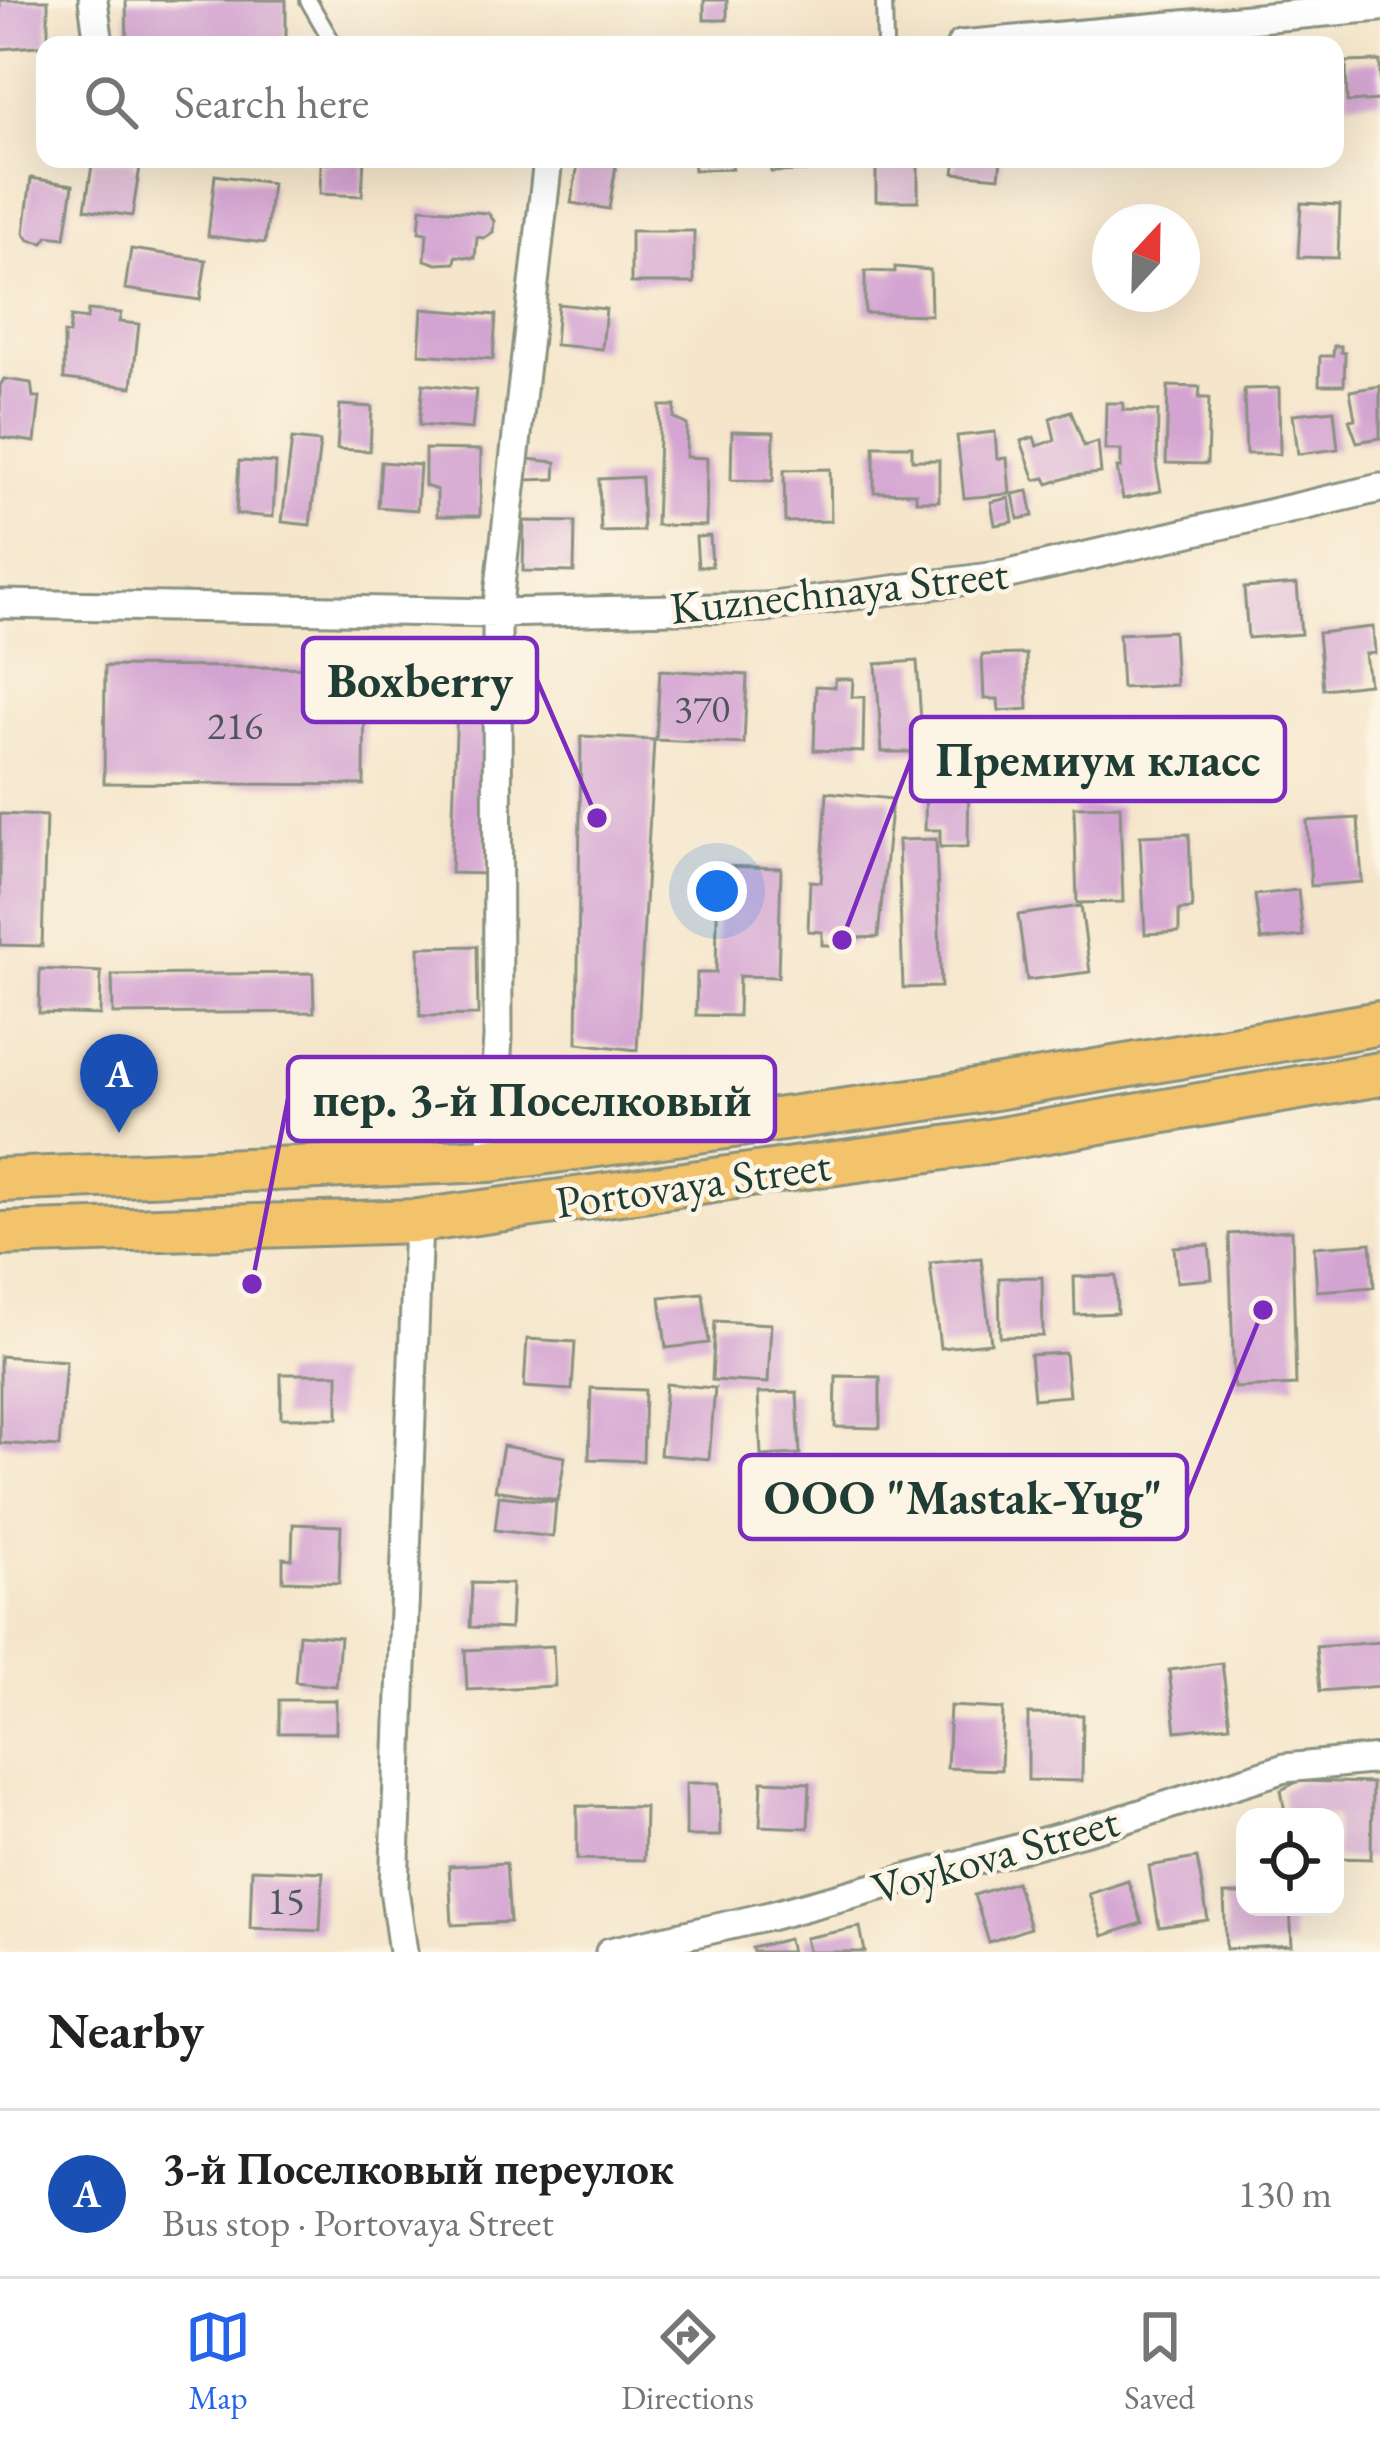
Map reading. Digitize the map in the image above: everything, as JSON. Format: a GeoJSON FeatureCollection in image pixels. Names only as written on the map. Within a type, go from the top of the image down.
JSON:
{"type":"FeatureCollection","features":[{"type":"Feature","properties":{"kind":"main road","name":"Portovaya Street"},"geometry":{"type":"LineString","coordinates":[[0,1180],[490,1160],[947,1096],[1380,1023]]}},
{"type":"Feature","properties":{"kind":"main road","name":"Portovaya Street"},"geometry":{"type":"LineString","coordinates":[[0,1234],[418,1221],[966,1145],[1380,1074]]}},
{"type":"Feature","properties":{"kind":"street"},"geometry":{"type":"LineString","coordinates":[[93,0],[98,36]]}},
{"type":"Feature","properties":{"kind":"street"},"geometry":{"type":"LineString","coordinates":[[1060,36],[1380,7]]}},
{"type":"Feature","properties":{"kind":"street"},"geometry":{"type":"LineString","coordinates":[[490,1160],[498,1038],[497,613],[547,168]]}},
{"type":"Feature","properties":{"kind":"street","name":"Kuznechnaya Street"},"geometry":{"type":"LineString","coordinates":[[0,604],[497,613],[766,607],[1005,575],[1380,488]]}},
{"type":"Feature","properties":{"kind":"street"},"geometry":{"type":"LineString","coordinates":[[404,1952],[394,1888],[418,1221]]}},
{"type":"Feature","properties":{"kind":"street","name":"Voykova Street"},"geometry":{"type":"LineString","coordinates":[[610,1952],[815,1904],[1109,1824],[1286,1768],[1380,1759]]}},
{"type":"Feature","properties":{"kind":"lane"},"geometry":{"type":"LineString","coordinates":[[308,0],[329,36]]}},
{"type":"Feature","properties":{"kind":"lane"},"geometry":{"type":"LineString","coordinates":[[884,0],[885,36]]}},
{"type":"Feature","properties":{"kind":"building"},"geometry":{"type":"Polygon","coordinates":[[[0,0],[48,0],[48,36],[36,36],[36,46],[0,49],[0,0]]]}},
{"type":"Feature","properties":{"kind":"building"},"geometry":{"type":"Polygon","coordinates":[[[126,0],[286,0],[286,36],[127,36],[126,0]]]}},
{"type":"Feature","properties":{"kind":"building"},"geometry":{"type":"Polygon","coordinates":[[[704,0],[727,0],[727,20],[704,20],[704,0]]]}},
{"type":"Feature","properties":{"kind":"building"},"geometry":{"type":"Polygon","coordinates":[[[1380,61],[1380,100],[1347,102],[1346,62],[1380,61]]]}},
{"type":"Feature","properties":{"kind":"building"},"geometry":{"type":"Polygon","coordinates":[[[92,168],[140,168],[132,216],[85,209],[92,168]]]}},
{"type":"Feature","properties":{"kind":"building"},"geometry":{"type":"Polygon","coordinates":[[[321,168],[364,168],[362,196],[320,194],[321,168]]]}},
{"type":"Feature","properties":{"kind":"building"},"geometry":{"type":"Polygon","coordinates":[[[577,168],[616,168],[609,209],[571,203],[577,168]]]}},
{"type":"Feature","properties":{"kind":"building"},"geometry":{"type":"Polygon","coordinates":[[[771,168],[806,168],[806,171],[771,172],[771,168]]]}},
{"type":"Feature","properties":{"kind":"building"},"geometry":{"type":"Polygon","coordinates":[[[876,168],[918,168],[918,201],[876,201],[876,168]]]}},
{"type":"Feature","properties":{"kind":"building"},"geometry":{"type":"Polygon","coordinates":[[[955,168],[1000,168],[999,177],[954,173],[955,168]]]}},
{"type":"Feature","properties":{"kind":"building"},"geometry":{"type":"Polygon","coordinates":[[[215,175],[272,183],[265,243],[208,236],[215,175]]]}},
{"type":"Feature","properties":{"kind":"building"},"geometry":{"type":"Polygon","coordinates":[[[31,178],[73,185],[65,238],[48,236],[43,243],[29,240],[24,233],[31,178]]]}},
{"type":"Feature","properties":{"kind":"building"},"geometry":{"type":"Polygon","coordinates":[[[1301,203],[1340,205],[1338,258],[1298,257],[1301,203]]]}},
{"type":"Feature","properties":{"kind":"building"},"geometry":{"type":"Polygon","coordinates":[[[421,208],[488,213],[494,221],[493,232],[477,237],[475,258],[456,256],[455,263],[437,264],[425,260],[427,233],[419,232],[421,208]]]}},
{"type":"Feature","properties":{"kind":"building"},"geometry":{"type":"Polygon","coordinates":[[[631,231],[694,231],[694,283],[631,283],[631,231]]]}},
{"type":"Feature","properties":{"kind":"building"},"geometry":{"type":"Polygon","coordinates":[[[131,249],[206,260],[200,300],[125,289],[131,249]]]}},
{"type":"Feature","properties":{"kind":"building"},"geometry":{"type":"Polygon","coordinates":[[[895,267],[930,270],[931,315],[865,313],[865,271],[895,272],[895,267]]]}},
{"type":"Feature","properties":{"kind":"building"},"geometry":{"type":"Polygon","coordinates":[[[558,304],[606,309],[602,349],[555,345],[558,304]]]}},
{"type":"Feature","properties":{"kind":"building"},"geometry":{"type":"Polygon","coordinates":[[[422,309],[496,315],[493,359],[419,354],[422,309]]]}},
{"type":"Feature","properties":{"kind":"building"},"geometry":{"type":"Polygon","coordinates":[[[88,310],[121,313],[119,322],[139,324],[132,387],[64,379],[64,333],[69,334],[71,317],[87,319],[88,310]]]}},
{"type":"Feature","properties":{"kind":"building"},"geometry":{"type":"Polygon","coordinates":[[[1334,346],[1341,346],[1345,353],[1344,385],[1319,385],[1320,356],[1333,356],[1334,346]]]}},
{"type":"Feature","properties":{"kind":"building"},"geometry":{"type":"Polygon","coordinates":[[[4,379],[31,383],[33,397],[40,397],[35,442],[0,437],[4,379]]]}},
{"type":"Feature","properties":{"kind":"building"},"geometry":{"type":"Polygon","coordinates":[[[423,384],[476,390],[472,429],[419,425],[423,384]]]}},
{"type":"Feature","properties":{"kind":"building"},"geometry":{"type":"Polygon","coordinates":[[[1168,386],[1200,387],[1199,398],[1209,398],[1207,464],[1166,463],[1168,386]]]}},
{"type":"Feature","properties":{"kind":"building"},"geometry":{"type":"Polygon","coordinates":[[[1380,386],[1380,438],[1357,442],[1349,420],[1355,419],[1350,391],[1380,386]]]}},
{"type":"Feature","properties":{"kind":"building"},"geometry":{"type":"Polygon","coordinates":[[[1279,388],[1280,454],[1246,454],[1244,389],[1279,388]]]}},
{"type":"Feature","properties":{"kind":"building"},"geometry":{"type":"Polygon","coordinates":[[[1106,403],[1123,403],[1123,410],[1158,411],[1161,491],[1123,499],[1117,468],[1121,468],[1121,450],[1105,450],[1106,403]]]}},
{"type":"Feature","properties":{"kind":"building"},"geometry":{"type":"Polygon","coordinates":[[[340,405],[372,407],[370,451],[337,449],[340,405]]]}},
{"type":"Feature","properties":{"kind":"building"},"geometry":{"type":"Polygon","coordinates":[[[660,406],[675,406],[674,418],[687,425],[686,457],[707,458],[706,526],[656,525],[660,406]]]}},
{"type":"Feature","properties":{"kind":"building"},"geometry":{"type":"Polygon","coordinates":[[[1334,410],[1338,449],[1298,454],[1293,414],[1334,410]]]}},
{"type":"Feature","properties":{"kind":"building"},"geometry":{"type":"Polygon","coordinates":[[[1071,411],[1084,446],[1098,442],[1101,473],[1048,484],[1045,478],[1035,480],[1021,441],[1034,437],[1037,446],[1055,440],[1050,418],[1071,411]]]}},
{"type":"Feature","properties":{"kind":"building"},"geometry":{"type":"Polygon","coordinates":[[[732,431],[774,432],[773,481],[731,480],[732,431]]]}},
{"type":"Feature","properties":{"kind":"building"},"geometry":{"type":"Polygon","coordinates":[[[995,432],[997,459],[1007,458],[1010,494],[964,498],[957,436],[995,432]]]}},
{"type":"Feature","properties":{"kind":"building"},"geometry":{"type":"Polygon","coordinates":[[[292,439],[320,442],[310,525],[282,522],[292,439]]]}},
{"type":"Feature","properties":{"kind":"building"},"geometry":{"type":"Polygon","coordinates":[[[874,446],[912,446],[912,460],[939,460],[939,501],[916,501],[916,493],[874,492],[874,446]]]}},
{"type":"Feature","properties":{"kind":"building"},"geometry":{"type":"Polygon","coordinates":[[[425,449],[481,450],[480,516],[437,516],[437,490],[425,486],[425,449]]]}},
{"type":"Feature","properties":{"kind":"building"},"geometry":{"type":"Polygon","coordinates":[[[527,459],[556,462],[555,479],[525,480],[527,459]]]}},
{"type":"Feature","properties":{"kind":"building"},"geometry":{"type":"Polygon","coordinates":[[[239,461],[276,463],[273,517],[236,514],[239,461]]]}},
{"type":"Feature","properties":{"kind":"building"},"geometry":{"type":"Polygon","coordinates":[[[381,462],[420,465],[417,510],[378,507],[381,462]]]}},
{"type":"Feature","properties":{"kind":"building"},"geometry":{"type":"Polygon","coordinates":[[[830,469],[831,521],[785,522],[784,470],[830,469]]]}},
{"type":"Feature","properties":{"kind":"building"},"geometry":{"type":"Polygon","coordinates":[[[641,477],[643,531],[601,532],[599,479],[641,477]]]}},
{"type":"Feature","properties":{"kind":"building"},"geometry":{"type":"Polygon","coordinates":[[[1028,491],[1033,516],[1018,519],[1013,494],[1028,491]]]}},
{"type":"Feature","properties":{"kind":"building"},"geometry":{"type":"Polygon","coordinates":[[[1009,498],[1013,522],[995,525],[991,502],[1009,498]]]}},
{"type":"Feature","properties":{"kind":"building"},"geometry":{"type":"Polygon","coordinates":[[[524,521],[575,522],[574,572],[523,571],[524,521]]]}},
{"type":"Feature","properties":{"kind":"building"},"geometry":{"type":"Polygon","coordinates":[[[710,536],[712,566],[698,567],[696,537],[710,536]]]}},
{"type":"Feature","properties":{"kind":"building"},"geometry":{"type":"Polygon","coordinates":[[[1297,584],[1301,634],[1248,638],[1244,588],[1297,584]]]}},
{"type":"Feature","properties":{"kind":"building"},"geometry":{"type":"Polygon","coordinates":[[[1373,627],[1375,653],[1365,654],[1369,684],[1323,689],[1318,633],[1373,627]]]}},
{"type":"Feature","properties":{"kind":"building"},"geometry":{"type":"Polygon","coordinates":[[[1173,631],[1176,685],[1122,688],[1119,634],[1173,631]]]}},
{"type":"Feature","properties":{"kind":"building"},"geometry":{"type":"Polygon","coordinates":[[[459,649],[495,650],[487,874],[451,873],[459,649]]]}},
{"type":"Feature","properties":{"kind":"building"},"geometry":{"type":"Polygon","coordinates":[[[1026,654],[1028,709],[999,711],[998,699],[984,699],[982,655],[1026,654]]]}},
{"type":"Feature","properties":{"kind":"building"},"geometry":{"type":"Polygon","coordinates":[[[917,661],[923,752],[882,752],[876,664],[917,661]]]}},
{"type":"Feature","properties":{"kind":"building"},"geometry":{"type":"Polygon","coordinates":[[[105,666],[365,668],[364,785],[104,783],[105,666]]]}},
{"type":"Feature","properties":{"kind":"building"},"geometry":{"type":"Polygon","coordinates":[[[660,670],[747,675],[744,744],[656,740],[660,670]]]}},
{"type":"Feature","properties":{"kind":"building"},"geometry":{"type":"Polygon","coordinates":[[[835,679],[853,679],[852,697],[864,697],[863,752],[814,750],[816,686],[835,687],[835,679]]]}},
{"type":"Feature","properties":{"kind":"building"},"geometry":{"type":"Polygon","coordinates":[[[581,736],[654,740],[637,1050],[577,1043],[581,736]]]}},
{"type":"Feature","properties":{"kind":"building"},"geometry":{"type":"Polygon","coordinates":[[[926,764],[969,764],[968,847],[940,847],[940,830],[925,830],[926,764]]]}},
{"type":"Feature","properties":{"kind":"building"},"geometry":{"type":"Polygon","coordinates":[[[827,792],[892,799],[878,937],[856,938],[854,945],[822,945],[822,932],[808,931],[810,881],[821,882],[827,792]]]}},
{"type":"Feature","properties":{"kind":"building"},"geometry":{"type":"Polygon","coordinates":[[[1120,806],[1123,902],[1077,903],[1074,807],[1120,806]]]}},
{"type":"Feature","properties":{"kind":"building"},"geometry":{"type":"Polygon","coordinates":[[[0,814],[46,816],[42,946],[0,945],[0,814]]]}},
{"type":"Feature","properties":{"kind":"building"},"geometry":{"type":"Polygon","coordinates":[[[1358,818],[1362,882],[1311,886],[1307,821],[1358,818]]]}},
{"type":"Feature","properties":{"kind":"building"},"geometry":{"type":"Polygon","coordinates":[[[1189,834],[1192,909],[1179,910],[1179,932],[1145,934],[1140,836],[1189,834]]]}},
{"type":"Feature","properties":{"kind":"building"},"geometry":{"type":"Polygon","coordinates":[[[936,839],[941,987],[903,988],[898,840],[936,839]]]}},
{"type":"Feature","properties":{"kind":"building"},"geometry":{"type":"Polygon","coordinates":[[[718,866],[781,868],[778,977],[739,976],[738,1016],[696,1015],[697,973],[716,973],[718,866]]]}},
{"type":"Feature","properties":{"kind":"building"},"geometry":{"type":"Polygon","coordinates":[[[1298,890],[1303,936],[1261,940],[1255,895],[1298,890]]]}},
{"type":"Feature","properties":{"kind":"building"},"geometry":{"type":"Polygon","coordinates":[[[1081,906],[1090,972],[1027,980],[1018,915],[1081,906]]]}},
{"type":"Feature","properties":{"kind":"building"},"geometry":{"type":"Polygon","coordinates":[[[477,946],[478,1015],[420,1016],[419,947],[477,946]]]}},
{"type":"Feature","properties":{"kind":"building"},"geometry":{"type":"Polygon","coordinates":[[[40,969],[101,972],[100,1015],[39,1013],[40,969]]]}},
{"type":"Feature","properties":{"kind":"building"},"geometry":{"type":"Polygon","coordinates":[[[313,973],[314,1012],[113,1014],[112,975],[313,973]]]}},
{"type":"Feature","properties":{"kind":"building"},"geometry":{"type":"Polygon","coordinates":[[[1292,1230],[1296,1385],[1234,1388],[1229,1234],[1292,1230]]]}},
{"type":"Feature","properties":{"kind":"building"},"geometry":{"type":"Polygon","coordinates":[[[1371,1243],[1374,1287],[1317,1291],[1314,1247],[1371,1243]]]}},
{"type":"Feature","properties":{"kind":"building"},"geometry":{"type":"Polygon","coordinates":[[[1209,1245],[1212,1279],[1177,1282],[1174,1247],[1209,1245]]]}},
{"type":"Feature","properties":{"kind":"building"},"geometry":{"type":"Polygon","coordinates":[[[981,1258],[991,1343],[940,1348],[930,1263],[981,1258]]]}},
{"type":"Feature","properties":{"kind":"building"},"geometry":{"type":"Polygon","coordinates":[[[1116,1276],[1117,1313],[1075,1315],[1074,1277],[1116,1276]]]}},
{"type":"Feature","properties":{"kind":"building"},"geometry":{"type":"Polygon","coordinates":[[[1042,1277],[1043,1336],[1000,1337],[999,1278],[1042,1277]]]}},
{"type":"Feature","properties":{"kind":"building"},"geometry":{"type":"Polygon","coordinates":[[[703,1293],[709,1343],[666,1348],[660,1297],[703,1293]]]}},
{"type":"Feature","properties":{"kind":"building"},"geometry":{"type":"Polygon","coordinates":[[[715,1321],[771,1324],[768,1383],[712,1380],[715,1321]]]}},
{"type":"Feature","properties":{"kind":"building"},"geometry":{"type":"Polygon","coordinates":[[[527,1339],[575,1342],[572,1390],[524,1387],[527,1339]]]}},
{"type":"Feature","properties":{"kind":"building"},"geometry":{"type":"Polygon","coordinates":[[[1065,1353],[1069,1396],[1034,1399],[1030,1355],[1065,1353]]]}},
{"type":"Feature","properties":{"kind":"building"},"geometry":{"type":"Polygon","coordinates":[[[0,1356],[66,1361],[59,1447],[0,1443],[0,1356]]]}},
{"type":"Feature","properties":{"kind":"building"},"geometry":{"type":"Polygon","coordinates":[[[281,1374],[338,1374],[338,1418],[281,1418],[281,1374]]]}},
{"type":"Feature","properties":{"kind":"building"},"geometry":{"type":"Polygon","coordinates":[[[836,1376],[880,1377],[880,1428],[835,1427],[836,1376]]]}},
{"type":"Feature","properties":{"kind":"building"},"geometry":{"type":"Polygon","coordinates":[[[666,1384],[715,1388],[709,1459],[660,1455],[666,1384]]]}},
{"type":"Feature","properties":{"kind":"building"},"geometry":{"type":"Polygon","coordinates":[[[591,1388],[645,1390],[643,1461],[589,1459],[591,1388]]]}},
{"type":"Feature","properties":{"kind":"building"},"geometry":{"type":"Polygon","coordinates":[[[797,1392],[800,1454],[761,1456],[758,1393],[797,1392]]]}},
{"type":"Feature","properties":{"kind":"building"},"geometry":{"type":"Polygon","coordinates":[[[503,1446],[565,1457],[558,1500],[495,1490],[503,1446]]]}},
{"type":"Feature","properties":{"kind":"building"},"geometry":{"type":"Polygon","coordinates":[[[499,1496],[556,1502],[553,1537],[495,1530],[499,1496]]]}},
{"type":"Feature","properties":{"kind":"building"},"geometry":{"type":"Polygon","coordinates":[[[293,1524],[341,1526],[339,1583],[283,1581],[283,1558],[292,1559],[293,1524]]]}},
{"type":"Feature","properties":{"kind":"building"},"geometry":{"type":"Polygon","coordinates":[[[472,1583],[512,1584],[510,1629],[470,1627],[472,1583]]]}},
{"type":"Feature","properties":{"kind":"building"},"geometry":{"type":"Polygon","coordinates":[[[299,1634],[340,1637],[336,1686],[295,1682],[299,1634]]]}},
{"type":"Feature","properties":{"kind":"building"},"geometry":{"type":"Polygon","coordinates":[[[1380,1642],[1380,1686],[1320,1691],[1316,1647],[1380,1642]]]}},
{"type":"Feature","properties":{"kind":"building"},"geometry":{"type":"Polygon","coordinates":[[[553,1646],[555,1686],[467,1690],[465,1650],[553,1646]]]}},
{"type":"Feature","properties":{"kind":"building"},"geometry":{"type":"Polygon","coordinates":[[[1222,1663],[1230,1725],[1176,1731],[1169,1670],[1222,1663]]]}},
{"type":"Feature","properties":{"kind":"building"},"geometry":{"type":"Polygon","coordinates":[[[279,1700],[336,1700],[336,1733],[279,1733],[279,1700]]]}},
{"type":"Feature","properties":{"kind":"building"},"geometry":{"type":"Polygon","coordinates":[[[950,1706],[1003,1709],[1001,1770],[947,1768],[950,1706]]]}},
{"type":"Feature","properties":{"kind":"building"},"geometry":{"type":"Polygon","coordinates":[[[1028,1714],[1083,1715],[1082,1781],[1028,1780],[1028,1714]]]}},
{"type":"Feature","properties":{"kind":"building"},"geometry":{"type":"Polygon","coordinates":[[[762,1781],[810,1783],[808,1828],[760,1826],[762,1781]]]}},
{"type":"Feature","properties":{"kind":"building"},"geometry":{"type":"Polygon","coordinates":[[[1299,1781],[1372,1783],[1371,1859],[1344,1858],[1344,1808],[1284,1808],[1281,1790],[1299,1781]]]}},
{"type":"Feature","properties":{"kind":"building"},"geometry":{"type":"Polygon","coordinates":[[[686,1783],[719,1783],[720,1836],[686,1836],[686,1783]]]}},
{"type":"Feature","properties":{"kind":"building"},"geometry":{"type":"Polygon","coordinates":[[[577,1806],[645,1807],[644,1860],[577,1859],[577,1806]]]}},
{"type":"Feature","properties":{"kind":"building"},"geometry":{"type":"Polygon","coordinates":[[[1197,1858],[1208,1920],[1159,1927],[1149,1866],[1197,1858]]]}},
{"type":"Feature","properties":{"kind":"building"},"geometry":{"type":"Polygon","coordinates":[[[506,1863],[510,1922],[452,1925],[449,1866],[506,1863]]]}},
{"type":"Feature","properties":{"kind":"building"},"geometry":{"type":"Polygon","coordinates":[[[252,1869],[323,1872],[320,1931],[250,1928],[252,1869]]]}},
{"type":"Feature","properties":{"kind":"building"},"geometry":{"type":"Polygon","coordinates":[[[1128,1881],[1142,1923],[1103,1936],[1089,1894],[1128,1881]]]}},
{"type":"Feature","properties":{"kind":"building"},"geometry":{"type":"Polygon","coordinates":[[[1016,1882],[1030,1928],[989,1942],[974,1895],[1016,1882]]]}},
{"type":"Feature","properties":{"kind":"building"},"geometry":{"type":"Polygon","coordinates":[[[1224,1894],[1236,1894],[1236,1916],[1290,1916],[1292,1945],[1226,1949],[1224,1894]]]}},
{"type":"Feature","properties":{"kind":"building"},"geometry":{"type":"Polygon","coordinates":[[[860,1927],[865,1952],[808,1952],[805,1938],[860,1927]]]}},
{"type":"Feature","properties":{"kind":"building"},"geometry":{"type":"Polygon","coordinates":[[[788,1939],[791,1952],[753,1952],[752,1948],[788,1939]]]}},
{"type":"Feature","properties":{"kind":"place","name":"Boxberry"},"geometry":{"type":"Point","coordinates":[597,818]}},
{"type":"Feature","properties":{"kind":"place","name":"Премиум класс"},"geometry":{"type":"Point","coordinates":[842,940]}},
{"type":"Feature","properties":{"kind":"place","name":"3-й Поселковый переулок"},"geometry":{"type":"Point","coordinates":[119,1133]}},
{"type":"Feature","properties":{"kind":"place","name":"пер. 3-й Поселковый"},"geometry":{"type":"Point","coordinates":[252,1284]}},
{"type":"Feature","properties":{"kind":"place","name":"OOO \"Mastak-Yug\""},"geometry":{"type":"Point","coordinates":[1263,1310]}}]}
